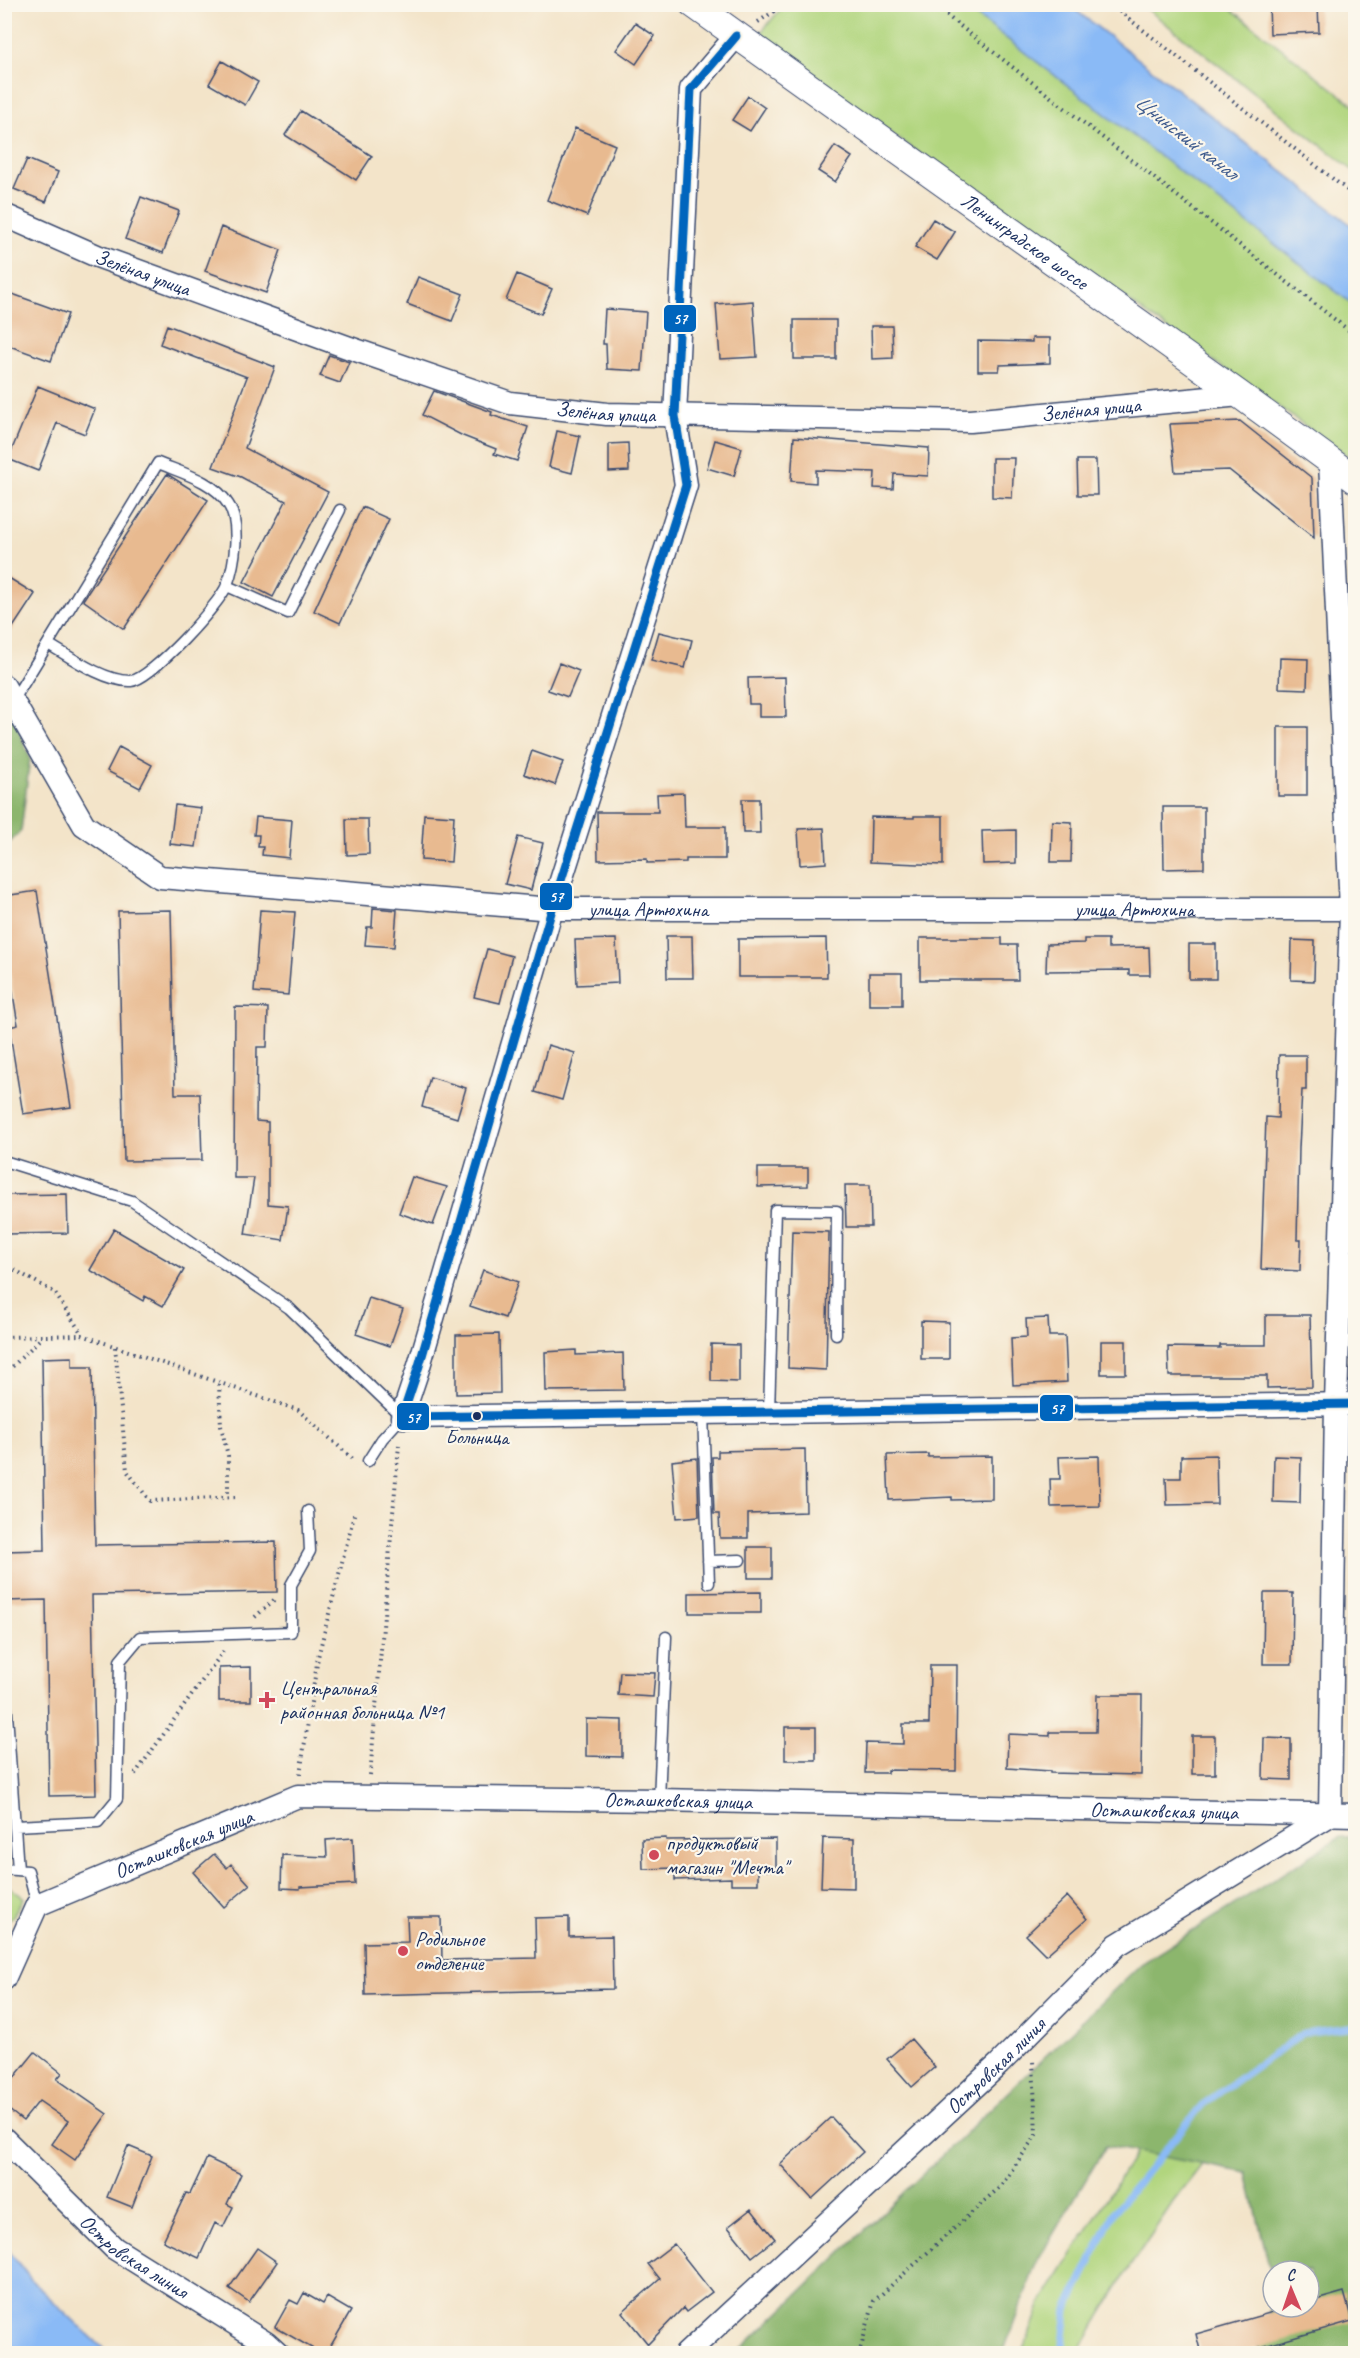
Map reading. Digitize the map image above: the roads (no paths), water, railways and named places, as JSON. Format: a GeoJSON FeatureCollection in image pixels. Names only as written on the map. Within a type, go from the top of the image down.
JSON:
{"type":"FeatureCollection","features":[{"type":"Feature","properties":{"kind":"street","name":"Ленинградское шоссе"},"geometry":{"type":"LineString","coordinates":[[693,4],[1356,480]]}},
{"type":"Feature","properties":{"kind":"street"},"geometry":{"type":"LineString","coordinates":[[736,36],[691,89],[675,416],[687,485],[552,909],[419,1366],[402,1417],[1346,1403]]}},
{"type":"Feature","properties":{"kind":"street","name":"Зелёная улица"},"geometry":{"type":"LineString","coordinates":[[4,215],[97,256],[347,347],[510,403],[607,414],[970,421],[1240,395]]}},
{"type":"Feature","properties":{"kind":"street"},"geometry":{"type":"LineString","coordinates":[[1330,462],[1353,909],[1346,1403],[1330,1815]]}},
{"type":"Feature","properties":{"kind":"street","name":"улица Артюхина"},"geometry":{"type":"LineString","coordinates":[[9,694],[84,825],[160,877],[552,909],[1353,909]]}},
{"type":"Feature","properties":{"kind":"street","name":"Осташковская улица"},"geometry":{"type":"LineString","coordinates":[[34,1912],[298,1796],[659,1800],[1356,1815]]}},
{"type":"Feature","properties":{"kind":"street","name":"Островская линия"},"geometry":{"type":"LineString","coordinates":[[686,2354],[999,2064],[1117,1945],[1330,1815]]}},
{"type":"Feature","properties":{"kind":"street"},"geometry":{"type":"LineString","coordinates":[[4,1979],[34,1912]]}},
{"type":"Feature","properties":{"kind":"street","name":"Островская линия"},"geometry":{"type":"LineString","coordinates":[[4,2139],[114,2248],[266,2343],[278,2354]]}},
{"type":"Feature","properties":{"kind":"lane"},"geometry":{"type":"LineString","coordinates":[[9,694],[48,644],[158,463],[214,488],[230,505],[236,534],[233,563],[227,586],[214,607],[156,668],[134,681],[117,679],[89,668],[48,644]]}},
{"type":"Feature","properties":{"kind":"lane"},"geometry":{"type":"LineString","coordinates":[[227,586],[288,613],[340,510]]}},
{"type":"Feature","properties":{"kind":"lane"},"geometry":{"type":"LineString","coordinates":[[4,1161],[132,1201],[289,1308],[402,1417],[382,1439],[368,1461]]}},
{"type":"Feature","properties":{"kind":"lane"},"geometry":{"type":"LineString","coordinates":[[770,1412],[775,1210],[837,1211],[836,1334]]}},
{"type":"Feature","properties":{"kind":"lane"},"geometry":{"type":"LineString","coordinates":[[703,1413],[709,1583]]}},
{"type":"Feature","properties":{"kind":"lane"},"geometry":{"type":"LineString","coordinates":[[15,1826],[98,1822],[117,1799],[120,1661],[140,1637],[291,1632],[291,1585],[310,1551],[308,1511]]}},
{"type":"Feature","properties":{"kind":"lane"},"geometry":{"type":"LineString","coordinates":[[708,1561],[740,1560]]}},
{"type":"Feature","properties":{"kind":"lane"},"geometry":{"type":"LineString","coordinates":[[659,1800],[666,1637]]}},
{"type":"Feature","properties":{"kind":"lane"},"geometry":{"type":"LineString","coordinates":[[4,1671],[18,1870]]}},
{"type":"Feature","properties":{"kind":"lane"},"geometry":{"type":"LineString","coordinates":[[4,1869],[28,1871],[34,1912]]}},
{"type":"Feature","properties":{"kind":"water","name":"Цнинский канал"},"geometry":{"type":"Polygon","coordinates":[[[963,5],[1069,5],[1355,228],[1355,306],[963,5]]]}},
{"type":"Feature","properties":{"kind":"water"},"geometry":{"type":"Polygon","coordinates":[[[5,2246],[33,2282],[108,2353],[5,2353],[5,2246]]]}},
{"type":"Feature","properties":{"kind":"waterway"},"geometry":{"type":"LineString","coordinates":[[1062,2354],[1067,2310],[1114,2212],[1202,2105],[1303,2033],[1356,2026]]}},
{"type":"Feature","properties":{"kind":"place","name":"Больница"},"geometry":{"type":"Point","coordinates":[477,1416]}},
{"type":"Feature","properties":{"kind":"place","name":"Центральная районная больница №1"},"geometry":{"type":"Point","coordinates":[267,1700]}},
{"type":"Feature","properties":{"kind":"place","name":"продуктовый магазин \"Мечта\""},"geometry":{"type":"Point","coordinates":[654,1855]}},
{"type":"Feature","properties":{"kind":"place","name":"Родильное отделение"},"geometry":{"type":"Point","coordinates":[403,1951]}}]}
